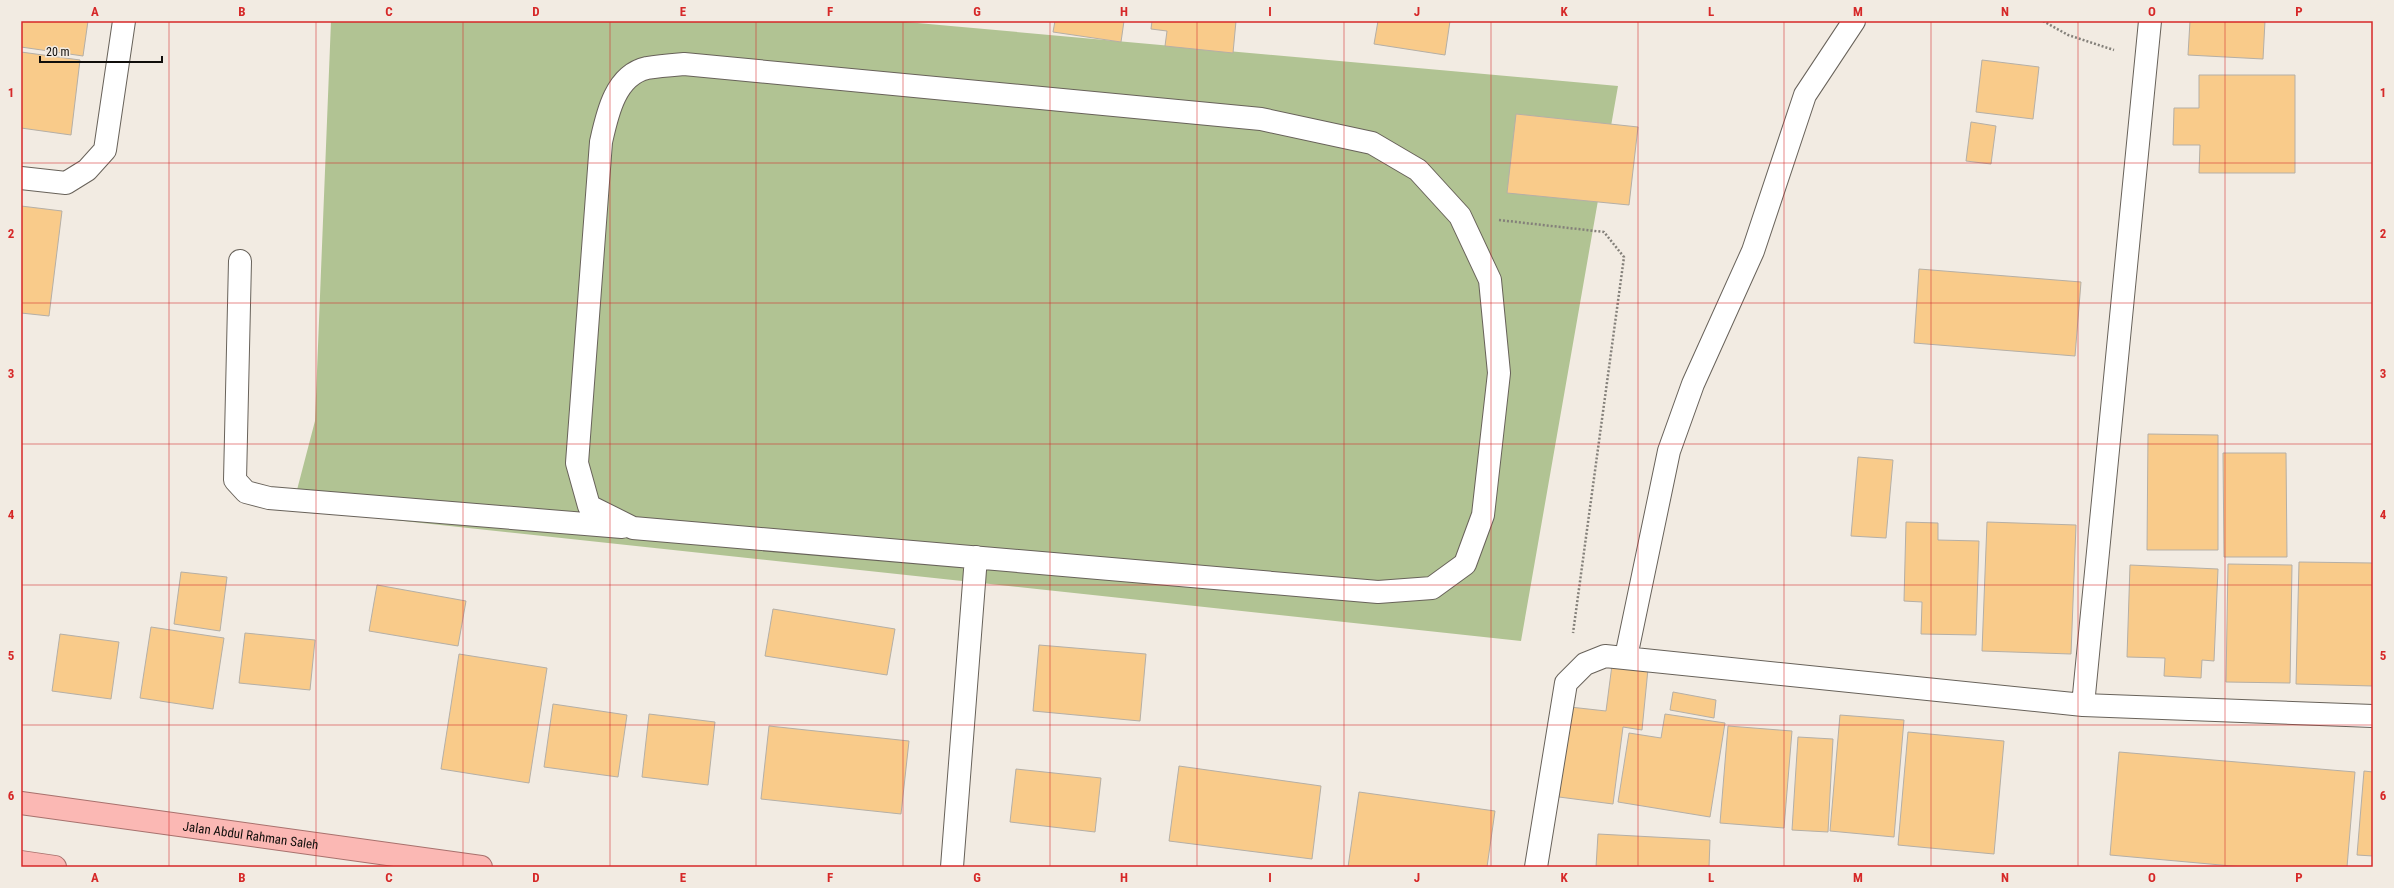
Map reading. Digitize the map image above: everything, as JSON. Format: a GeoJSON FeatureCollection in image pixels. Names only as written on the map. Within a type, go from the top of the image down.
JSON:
{"type":"FeatureCollection","features":[{"type":"Feature","properties":{"kind":"highway","name":"Jalan Abdul Rahman Saleh"},"geometry":{"type":"LineString","coordinates":[[21,803],[481,867]]}},
{"type":"Feature","properties":{"kind":"highway"},"geometry":{"type":"LineString","coordinates":[[28,864],[55,867]]}},
{"type":"Feature","properties":{"kind":"street"},"geometry":{"type":"LineString","coordinates":[[21,178],[66,182],[87,170],[105,150],[124,21]]}},
{"type":"Feature","properties":{"kind":"street"},"geometry":{"type":"LineString","coordinates":[[1626,657],[1669,451],[1690,391],[1722,316],[1753,251],[1805,96],[1854,21]]}},
{"type":"Feature","properties":{"kind":"street"},"geometry":{"type":"LineString","coordinates":[[2083,705],[2150,21]]}},
{"type":"Feature","properties":{"kind":"street"},"geometry":{"type":"LineString","coordinates":[[240,261],[235,480],[246,492],[269,498],[1378,592],[1432,588],[1465,564],[1483,515],[1500,373],[1490,280],[1460,216],[1418,170],[1372,143],[1262,119],[684,64],[645,68],[623,82],[608,111],[601,142],[577,464],[589,506],[633,528]]}},
{"type":"Feature","properties":{"kind":"street"},"geometry":{"type":"LineString","coordinates":[[952,867],[976,557]]}},
{"type":"Feature","properties":{"kind":"street"},"geometry":{"type":"LineString","coordinates":[[1536,867],[1566,683],[1586,664],[1605,656],[2083,705],[2373,716]]}},
{"type":"Feature","properties":{"kind":"path"},"geometry":{"type":"LineString","coordinates":[[2043,21],[2068,35],[2146,61]]}},
{"type":"Feature","properties":{"kind":"path"},"geometry":{"type":"LineString","coordinates":[[1460,216],[1604,232],[1624,256],[1566,683]]}},
{"type":"Feature","properties":{"kind":"green space"},"geometry":{"type":"Polygon","coordinates":[[[331,21],[895,21],[1618,86],[1521,641],[292,509],[315,421],[331,21]]]}},
{"type":"Feature","properties":{"kind":"building"},"geometry":{"type":"Polygon","coordinates":[[[21,21],[88,21],[83,56],[21,47],[21,21]]]}},
{"type":"Feature","properties":{"kind":"building"},"geometry":{"type":"Polygon","coordinates":[[[1055,21],[1124,21],[1121,42],[1053,32],[1055,21]]]}},
{"type":"Feature","properties":{"kind":"building"},"geometry":{"type":"Polygon","coordinates":[[[1152,21],[1236,21],[1233,53],[1165,46],[1167,31],[1151,29],[1152,21]]]}},
{"type":"Feature","properties":{"kind":"building"},"geometry":{"type":"Polygon","coordinates":[[[1378,21],[1450,21],[1445,55],[1374,44],[1378,21]]]}},
{"type":"Feature","properties":{"kind":"building"},"geometry":{"type":"Polygon","coordinates":[[[2190,21],[2265,21],[2263,59],[2188,55],[2190,21]]]}},
{"type":"Feature","properties":{"kind":"building"},"geometry":{"type":"Polygon","coordinates":[[[21,52],[80,60],[71,135],[21,128],[21,52]]]}},
{"type":"Feature","properties":{"kind":"building"},"geometry":{"type":"Polygon","coordinates":[[[1982,60],[2039,67],[2033,119],[1976,112],[1982,60]]]}},
{"type":"Feature","properties":{"kind":"building"},"geometry":{"type":"Polygon","coordinates":[[[2199,75],[2295,75],[2295,173],[2199,173],[2200,145],[2173,145],[2174,108],[2199,108],[2199,75]]]}},
{"type":"Feature","properties":{"kind":"building"},"geometry":{"type":"Polygon","coordinates":[[[1516,114],[1638,127],[1629,205],[1507,193],[1516,114]]]}},
{"type":"Feature","properties":{"kind":"building"},"geometry":{"type":"Polygon","coordinates":[[[1971,122],[1996,126],[1991,164],[1966,161],[1971,122]]]}},
{"type":"Feature","properties":{"kind":"building"},"geometry":{"type":"Polygon","coordinates":[[[21,206],[62,211],[49,316],[21,313],[21,206]]]}},
{"type":"Feature","properties":{"kind":"building"},"geometry":{"type":"Polygon","coordinates":[[[1919,269],[2081,282],[2075,356],[1914,343],[1919,269]]]}},
{"type":"Feature","properties":{"kind":"building"},"geometry":{"type":"Polygon","coordinates":[[[2148,434],[2218,435],[2218,550],[2147,550],[2148,434]]]}},
{"type":"Feature","properties":{"kind":"building"},"geometry":{"type":"Polygon","coordinates":[[[2223,453],[2286,453],[2287,557],[2224,557],[2223,453]]]}},
{"type":"Feature","properties":{"kind":"building"},"geometry":{"type":"Polygon","coordinates":[[[1858,457],[1893,460],[1886,538],[1851,536],[1858,457]]]}},
{"type":"Feature","properties":{"kind":"building"},"geometry":{"type":"Polygon","coordinates":[[[1906,522],[1938,523],[1938,540],[1979,541],[1976,635],[1921,634],[1922,602],[1904,601],[1906,522]]]}},
{"type":"Feature","properties":{"kind":"building"},"geometry":{"type":"Polygon","coordinates":[[[1987,522],[2076,525],[2071,654],[1982,651],[1987,522]]]}},
{"type":"Feature","properties":{"kind":"building"},"geometry":{"type":"Polygon","coordinates":[[[2299,562],[2373,563],[2373,686],[2296,684],[2299,562]]]}},
{"type":"Feature","properties":{"kind":"building"},"geometry":{"type":"Polygon","coordinates":[[[2228,564],[2292,565],[2290,683],[2226,682],[2228,564]]]}},
{"type":"Feature","properties":{"kind":"building"},"geometry":{"type":"Polygon","coordinates":[[[2130,565],[2218,569],[2214,661],[2202,660],[2201,678],[2164,676],[2165,658],[2127,657],[2130,565]]]}},
{"type":"Feature","properties":{"kind":"building"},"geometry":{"type":"Polygon","coordinates":[[[181,572],[227,577],[220,631],[174,624],[181,572]]]}},
{"type":"Feature","properties":{"kind":"building"},"geometry":{"type":"Polygon","coordinates":[[[377,585],[466,601],[458,646],[369,631],[377,585]]]}},
{"type":"Feature","properties":{"kind":"building"},"geometry":{"type":"Polygon","coordinates":[[[773,609],[895,629],[887,675],[765,656],[773,609]]]}},
{"type":"Feature","properties":{"kind":"building"},"geometry":{"type":"Polygon","coordinates":[[[151,627],[224,638],[213,709],[140,698],[151,627]]]}},
{"type":"Feature","properties":{"kind":"building"},"geometry":{"type":"Polygon","coordinates":[[[245,633],[315,640],[310,690],[239,683],[245,633]]]}},
{"type":"Feature","properties":{"kind":"building"},"geometry":{"type":"Polygon","coordinates":[[[60,634],[119,642],[111,699],[52,691],[60,634]]]}},
{"type":"Feature","properties":{"kind":"building"},"geometry":{"type":"Polygon","coordinates":[[[1039,645],[1146,654],[1140,721],[1033,711],[1039,645]]]}},
{"type":"Feature","properties":{"kind":"building"},"geometry":{"type":"Polygon","coordinates":[[[459,654],[547,668],[529,783],[441,769],[459,654]]]}},
{"type":"Feature","properties":{"kind":"building"},"geometry":{"type":"Polygon","coordinates":[[[1612,665],[1648,669],[1642,730],[1623,727],[1613,804],[1559,797],[1570,707],[1606,711],[1612,665]]]}},
{"type":"Feature","properties":{"kind":"building"},"geometry":{"type":"Polygon","coordinates":[[[1673,692],[1716,700],[1714,718],[1670,710],[1673,692]]]}},
{"type":"Feature","properties":{"kind":"building"},"geometry":{"type":"Polygon","coordinates":[[[553,704],[627,715],[618,777],[544,767],[553,704]]]}},
{"type":"Feature","properties":{"kind":"building"},"geometry":{"type":"Polygon","coordinates":[[[649,714],[715,722],[708,785],[642,777],[649,714]]]}},
{"type":"Feature","properties":{"kind":"building"},"geometry":{"type":"Polygon","coordinates":[[[1665,714],[1725,723],[1710,817],[1618,802],[1629,733],[1661,738],[1665,714]]]}},
{"type":"Feature","properties":{"kind":"building"},"geometry":{"type":"Polygon","coordinates":[[[1840,715],[1904,720],[1894,837],[1830,831],[1840,715]]]}},
{"type":"Feature","properties":{"kind":"building"},"geometry":{"type":"Polygon","coordinates":[[[769,726],[909,741],[901,814],[761,799],[769,726]]]}},
{"type":"Feature","properties":{"kind":"building"},"geometry":{"type":"Polygon","coordinates":[[[1728,726],[1792,731],[1784,828],[1720,823],[1728,726]]]}},
{"type":"Feature","properties":{"kind":"building"},"geometry":{"type":"Polygon","coordinates":[[[1908,732],[2004,741],[1994,854],[1898,845],[1908,732]]]}},
{"type":"Feature","properties":{"kind":"building"},"geometry":{"type":"Polygon","coordinates":[[[1798,737],[1833,739],[1828,832],[1792,830],[1798,737]]]}},
{"type":"Feature","properties":{"kind":"building"},"geometry":{"type":"Polygon","coordinates":[[[2119,752],[2355,772],[2347,867],[2243,867],[2110,855],[2119,752]]]}},
{"type":"Feature","properties":{"kind":"building"},"geometry":{"type":"Polygon","coordinates":[[[1179,766],[1321,786],[1312,859],[1169,841],[1179,766]]]}},
{"type":"Feature","properties":{"kind":"building"},"geometry":{"type":"Polygon","coordinates":[[[1016,769],[1101,778],[1095,832],[1010,822],[1016,769]]]}},
{"type":"Feature","properties":{"kind":"building"},"geometry":{"type":"Polygon","coordinates":[[[2364,771],[2373,772],[2373,856],[2357,855],[2364,771]]]}},
{"type":"Feature","properties":{"kind":"building"},"geometry":{"type":"Polygon","coordinates":[[[1359,792],[1495,811],[1487,867],[1348,867],[1359,792]]]}},
{"type":"Feature","properties":{"kind":"building"},"geometry":{"type":"Polygon","coordinates":[[[1598,834],[1710,840],[1709,867],[1596,867],[1598,834]]]}}]}
